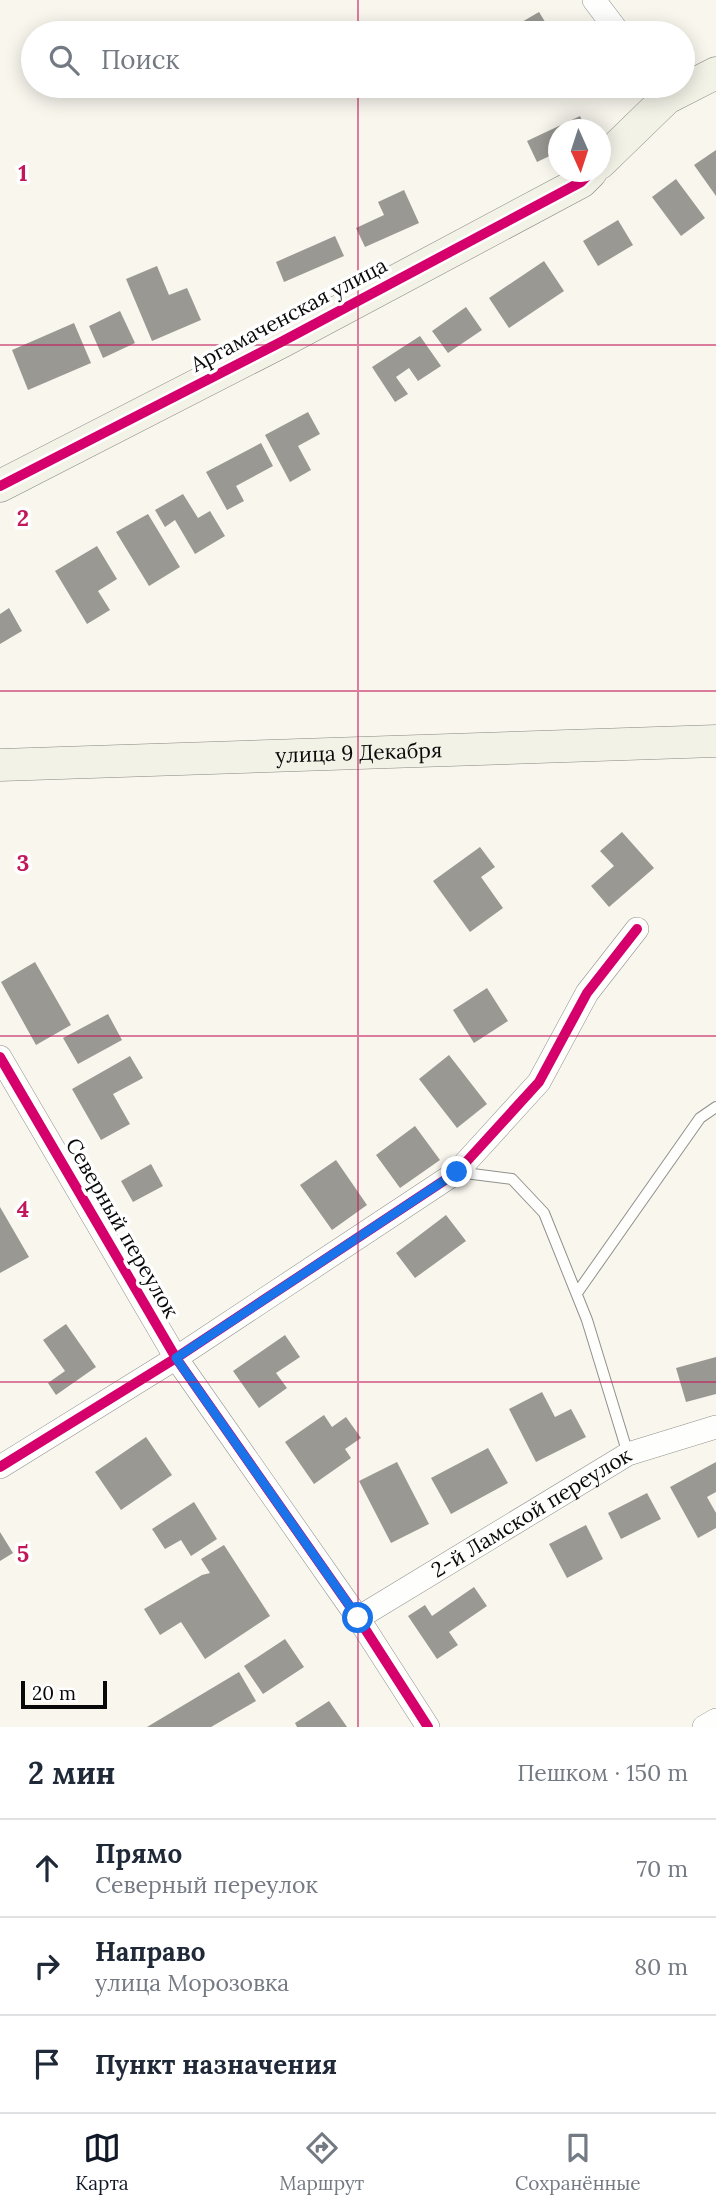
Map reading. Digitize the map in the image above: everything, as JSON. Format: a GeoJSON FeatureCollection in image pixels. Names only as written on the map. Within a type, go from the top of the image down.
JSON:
{"type":"FeatureCollection","features":[{"type":"Feature","properties":{"kind":"street"},"geometry":{"type":"LineString","coordinates":[[594,0],[610,21]]}},
{"type":"Feature","properties":{"kind":"street"},"geometry":{"type":"LineString","coordinates":[[695,80],[716,73]]}},
{"type":"Feature","properties":{"kind":"street"},"geometry":{"type":"LineString","coordinates":[[611,150],[657,98]]}},
{"type":"Feature","properties":{"kind":"street","name":"Аргамаченская улица"},"geometry":{"type":"LineString","coordinates":[[0,486],[295,335],[581,182]]}},
{"type":"Feature","properties":{"kind":"street","name":"улица 9 Декабря"},"geometry":{"type":"LineString","coordinates":[[0,765],[716,741]]}},
{"type":"Feature","properties":{"kind":"street"},"geometry":{"type":"LineString","coordinates":[[0,1467],[176,1358],[457,1172],[539,1082],[587,993],[637,929]]}},
{"type":"Feature","properties":{"kind":"street","name":"Северный переулок"},"geometry":{"type":"LineString","coordinates":[[0,1057],[176,1358],[358,1618],[428,1727]]}},
{"type":"Feature","properties":{"kind":"street","name":"2-й Ламской переулок"},"geometry":{"type":"LineString","coordinates":[[358,1618],[628,1454],[716,1427]]}},
{"type":"Feature","properties":{"kind":"street"},"geometry":{"type":"LineString","coordinates":[[704,1727],[716,1720]]}},
{"type":"Feature","properties":{"kind":"lane"},"geometry":{"type":"LineString","coordinates":[[577,1293],[700,1118],[716,1107]]}},
{"type":"Feature","properties":{"kind":"lane"},"geometry":{"type":"LineString","coordinates":[[457,1172],[512,1179],[544,1213],[577,1293],[628,1454]]}},
{"type":"Feature","properties":{"kind":"building"},"geometry":{"type":"Polygon","coordinates":[[[539,12],[545,21],[524,21],[539,12]]]}},
{"type":"Feature","properties":{"kind":"building"},"geometry":{"type":"Polygon","coordinates":[[[548,131],[548,157],[537,162],[527,141],[548,131]]]}},
{"type":"Feature","properties":{"kind":"building"},"geometry":{"type":"Polygon","coordinates":[[[716,150],[716,196],[694,165],[716,150]]]}},
{"type":"Feature","properties":{"kind":"building"},"geometry":{"type":"Polygon","coordinates":[[[676,179],[705,218],[681,236],[652,197],[676,179]]]}},
{"type":"Feature","properties":{"kind":"building"},"geometry":{"type":"Polygon","coordinates":[[[404,190],[419,223],[365,247],[356,228],[384,215],[378,202],[404,190]]]}},
{"type":"Feature","properties":{"kind":"building"},"geometry":{"type":"Polygon","coordinates":[[[618,220],[633,245],[598,266],[583,241],[618,220]]]}},
{"type":"Feature","properties":{"kind":"building"},"geometry":{"type":"Polygon","coordinates":[[[335,236],[344,256],[284,282],[276,262],[335,236]]]}},
{"type":"Feature","properties":{"kind":"building"},"geometry":{"type":"Polygon","coordinates":[[[544,261],[564,291],[509,328],[489,298],[544,261]]]}},
{"type":"Feature","properties":{"kind":"building"},"geometry":{"type":"Polygon","coordinates":[[[157,266],[169,295],[187,288],[201,320],[152,341],[126,279],[157,266]]]}},
{"type":"Feature","properties":{"kind":"building"},"geometry":{"type":"Polygon","coordinates":[[[466,307],[482,330],[448,353],[432,331],[466,307]]]}},
{"type":"Feature","properties":{"kind":"building"},"geometry":{"type":"Polygon","coordinates":[[[120,311],[135,343],[103,358],[89,326],[120,311]]]}},
{"type":"Feature","properties":{"kind":"building"},"geometry":{"type":"Polygon","coordinates":[[[74,323],[91,363],[28,390],[12,350],[74,323]]]}},
{"type":"Feature","properties":{"kind":"building"},"geometry":{"type":"Polygon","coordinates":[[[420,336],[441,366],[418,381],[409,368],[396,377],[408,394],[395,402],[372,367],[420,336]]]}},
{"type":"Feature","properties":{"kind":"building"},"geometry":{"type":"Polygon","coordinates":[[[308,412],[320,434],[298,446],[311,470],[290,482],[265,435],[308,412]]]}},
{"type":"Feature","properties":{"kind":"building"},"geometry":{"type":"Polygon","coordinates":[[[261,443],[273,466],[236,486],[244,501],[227,510],[206,472],[261,443]]]}},
{"type":"Feature","properties":{"kind":"building"},"geometry":{"type":"Polygon","coordinates":[[[183,494],[198,518],[210,511],[225,536],[195,554],[175,520],[165,527],[155,510],[183,494]]]}},
{"type":"Feature","properties":{"kind":"building"},"geometry":{"type":"Polygon","coordinates":[[[148,514],[180,567],[149,586],[116,532],[148,514]]]}},
{"type":"Feature","properties":{"kind":"building"},"geometry":{"type":"Polygon","coordinates":[[[97,546],[117,579],[98,591],[110,610],[87,624],[55,571],[97,546]]]}},
{"type":"Feature","properties":{"kind":"building"},"geometry":{"type":"Polygon","coordinates":[[[9,608],[22,631],[0,644],[0,614],[9,608]]]}},
{"type":"Feature","properties":{"kind":"building"},"geometry":{"type":"Polygon","coordinates":[[[622,832],[654,868],[609,907],[591,886],[614,866],[600,851],[622,832]]]}},
{"type":"Feature","properties":{"kind":"building"},"geometry":{"type":"Polygon","coordinates":[[[480,847],[495,867],[481,877],[503,908],[470,932],[433,881],[480,847]]]}},
{"type":"Feature","properties":{"kind":"building"},"geometry":{"type":"Polygon","coordinates":[[[35,962],[71,1025],[36,1045],[1,982],[35,962]]]}},
{"type":"Feature","properties":{"kind":"building"},"geometry":{"type":"Polygon","coordinates":[[[487,988],[508,1021],[474,1043],[453,1010],[487,988]]]}},
{"type":"Feature","properties":{"kind":"building"},"geometry":{"type":"Polygon","coordinates":[[[108,1014],[122,1040],[78,1064],[63,1038],[108,1014]]]}},
{"type":"Feature","properties":{"kind":"building"},"geometry":{"type":"Polygon","coordinates":[[[449,1055],[487,1104],[457,1128],[419,1079],[449,1055]]]}},
{"type":"Feature","properties":{"kind":"building"},"geometry":{"type":"Polygon","coordinates":[[[130,1056],[143,1078],[113,1094],[130,1124],[101,1140],[72,1089],[130,1056]]]}},
{"type":"Feature","properties":{"kind":"building"},"geometry":{"type":"Polygon","coordinates":[[[415,1126],[440,1160],[400,1188],[376,1155],[415,1126]]]}},
{"type":"Feature","properties":{"kind":"building"},"geometry":{"type":"Polygon","coordinates":[[[336,1160],[367,1205],[332,1230],[300,1185],[336,1160]]]}},
{"type":"Feature","properties":{"kind":"building"},"geometry":{"type":"Polygon","coordinates":[[[151,1164],[163,1186],[133,1202],[121,1181],[151,1164]]]}},
{"type":"Feature","properties":{"kind":"building"},"geometry":{"type":"Polygon","coordinates":[[[0,1207],[29,1257],[0,1273],[0,1207]]]}},
{"type":"Feature","properties":{"kind":"building"},"geometry":{"type":"Polygon","coordinates":[[[446,1215],[466,1241],[415,1278],[396,1253],[446,1215]]]}},
{"type":"Feature","properties":{"kind":"building"},"geometry":{"type":"Polygon","coordinates":[[[66,1324],[96,1367],[56,1395],[48,1383],[65,1371],[43,1340],[66,1324]]]}},
{"type":"Feature","properties":{"kind":"building"},"geometry":{"type":"Polygon","coordinates":[[[285,1335],[300,1357],[276,1373],[287,1388],[259,1408],[233,1371],[285,1335]]]}},
{"type":"Feature","properties":{"kind":"building"},"geometry":{"type":"Polygon","coordinates":[[[716,1357],[716,1394],[686,1402],[676,1368],[716,1357]]]}},
{"type":"Feature","properties":{"kind":"building"},"geometry":{"type":"Polygon","coordinates":[[[542,1392],[555,1417],[571,1409],[586,1437],[536,1462],[509,1409],[542,1392]]]}},
{"type":"Feature","properties":{"kind":"building"},"geometry":{"type":"Polygon","coordinates":[[[324,1415],[332,1427],[346,1417],[361,1438],[345,1449],[351,1458],[314,1484],[285,1442],[324,1415]]]}},
{"type":"Feature","properties":{"kind":"building"},"geometry":{"type":"Polygon","coordinates":[[[146,1437],[172,1475],[121,1510],[95,1472],[146,1437]]]}},
{"type":"Feature","properties":{"kind":"building"},"geometry":{"type":"Polygon","coordinates":[[[488,1448],[508,1483],[451,1514],[431,1478],[488,1448]]]}},
{"type":"Feature","properties":{"kind":"building"},"geometry":{"type":"Polygon","coordinates":[[[397,1462],[429,1524],[391,1543],[359,1481],[397,1462]]]}},
{"type":"Feature","properties":{"kind":"building"},"geometry":{"type":"Polygon","coordinates":[[[716,1462],[716,1492],[707,1497],[716,1513],[716,1528],[698,1538],[670,1487],[716,1462]]]}},
{"type":"Feature","properties":{"kind":"building"},"geometry":{"type":"Polygon","coordinates":[[[647,1493],[661,1519],[621,1539],[608,1513],[647,1493]]]}},
{"type":"Feature","properties":{"kind":"building"},"geometry":{"type":"Polygon","coordinates":[[[194,1502],[217,1539],[191,1556],[181,1540],[165,1549],[152,1529],[194,1502]]]}},
{"type":"Feature","properties":{"kind":"building"},"geometry":{"type":"Polygon","coordinates":[[[586,1525],[603,1559],[567,1578],[549,1544],[586,1525]]]}},
{"type":"Feature","properties":{"kind":"building"},"geometry":{"type":"Polygon","coordinates":[[[0,1532],[13,1553],[0,1561],[0,1532]]]}},
{"type":"Feature","properties":{"kind":"building"},"geometry":{"type":"Polygon","coordinates":[[[224,1545],[270,1616],[205,1659],[181,1622],[160,1635],[144,1609],[210,1573],[201,1559],[224,1545]]]}},
{"type":"Feature","properties":{"kind":"building"},"geometry":{"type":"Polygon","coordinates":[[[474,1587],[487,1606],[449,1632],[458,1645],[437,1659],[408,1616],[425,1605],[432,1616],[474,1587]]]}},
{"type":"Feature","properties":{"kind":"building"},"geometry":{"type":"Polygon","coordinates":[[[285,1639],[304,1667],[263,1694],[244,1666],[285,1639]]]}},
{"type":"Feature","properties":{"kind":"building"},"geometry":{"type":"Polygon","coordinates":[[[239,1672],[256,1701],[211,1727],[147,1727],[239,1672]]]}},
{"type":"Feature","properties":{"kind":"building"},"geometry":{"type":"Polygon","coordinates":[[[329,1701],[347,1727],[297,1727],[295,1723],[329,1701]]]}},
{"type":"Feature","properties":{"kind":"cycle path"},"geometry":{"type":"LineString","coordinates":[[0,486],[283,341],[581,182]]}},
{"type":"Feature","properties":{"kind":"cycle path"},"geometry":{"type":"LineString","coordinates":[[0,1467],[176,1358],[457,1172],[539,1082],[587,993],[637,929]]}},
{"type":"Feature","properties":{"kind":"cycle path"},"geometry":{"type":"LineString","coordinates":[[0,1057],[176,1358],[358,1618],[428,1727]]}},
{"type":"Feature","properties":{"kind":"route"},"geometry":{"type":"LineString","coordinates":[[358,1618],[176,1358],[457,1172]]}}]}
